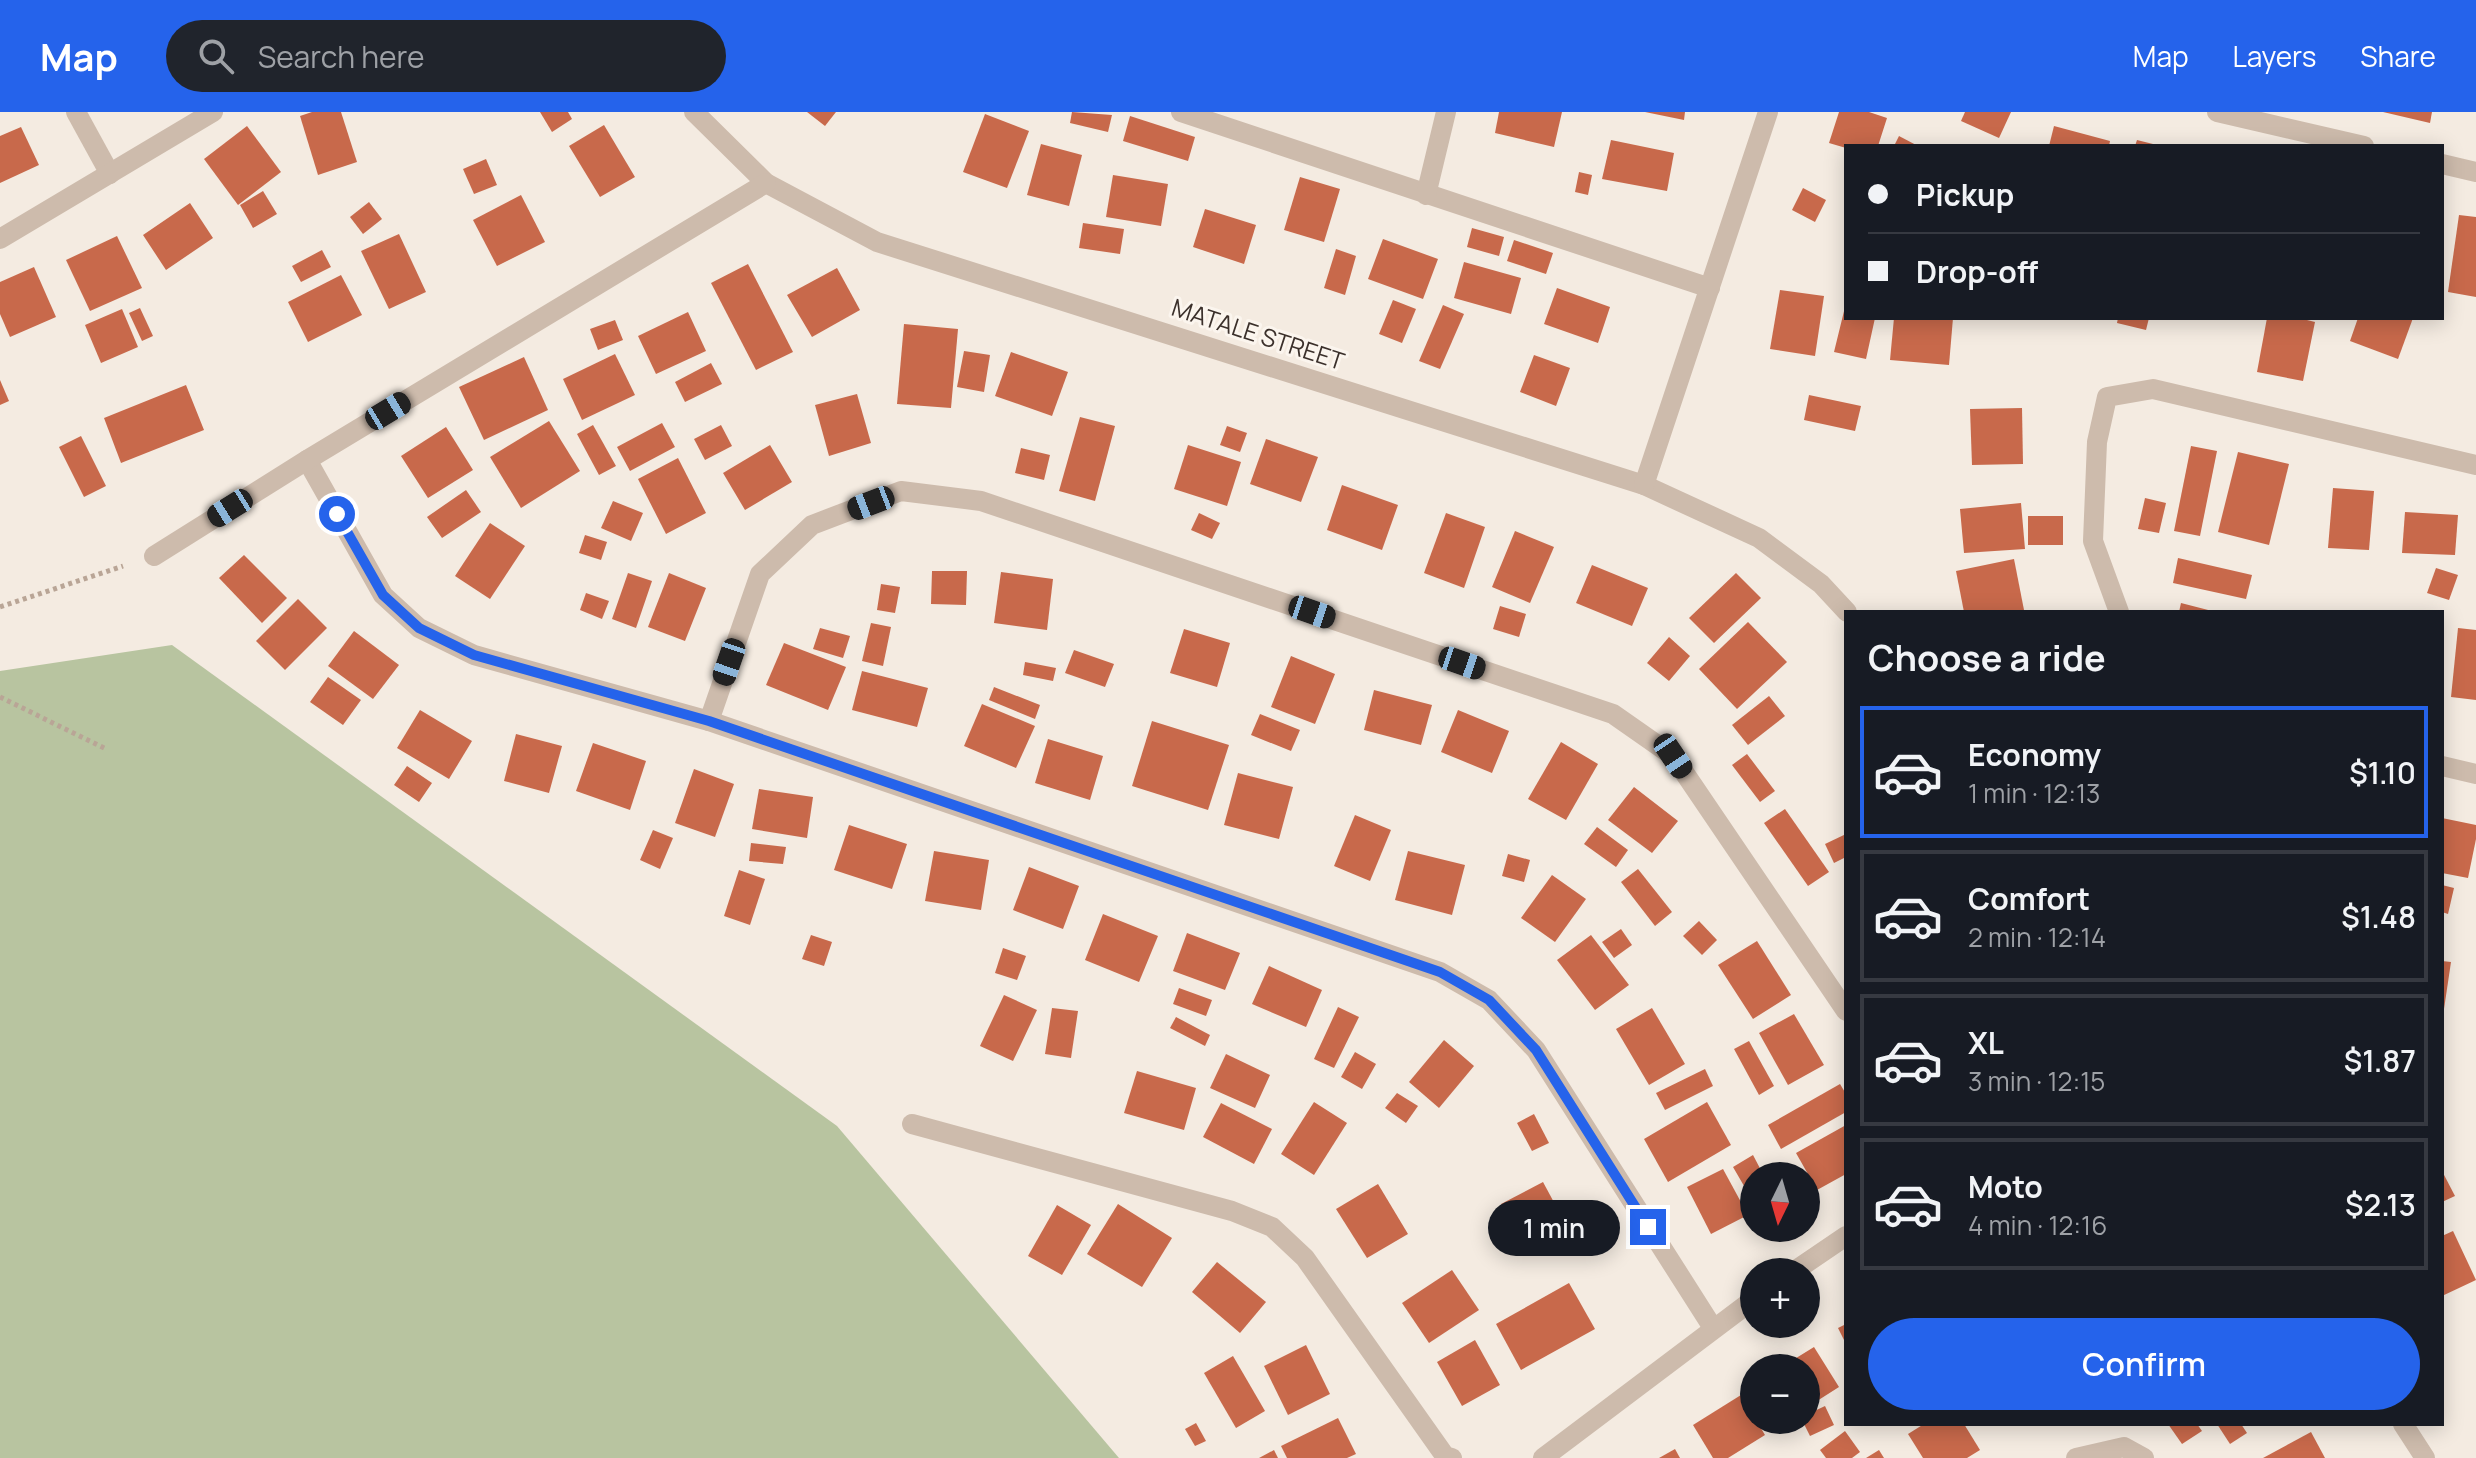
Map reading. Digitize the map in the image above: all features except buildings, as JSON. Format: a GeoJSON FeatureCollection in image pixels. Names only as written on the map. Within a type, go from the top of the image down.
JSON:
{"type":"FeatureCollection","features":[{"type":"Feature","properties":{"kind":"street"},"geometry":{"type":"LineString","coordinates":[[76,112],[110,174]]}},
{"type":"Feature","properties":{"kind":"street"},"geometry":{"type":"LineString","coordinates":[[0,239],[213,112]]}},
{"type":"Feature","properties":{"kind":"street","name":"MATALE STREET"},"geometry":{"type":"LineString","coordinates":[[694,112],[766,183],[877,242],[1644,485],[1759,538],[1821,584],[1845,610]]}},
{"type":"Feature","properties":{"kind":"street"},"geometry":{"type":"LineString","coordinates":[[1181,112],[1710,288]]}},
{"type":"Feature","properties":{"kind":"street"},"geometry":{"type":"LineString","coordinates":[[1426,195],[1446,112]]}},
{"type":"Feature","properties":{"kind":"street"},"geometry":{"type":"LineString","coordinates":[[1644,485],[1768,112]]}},
{"type":"Feature","properties":{"kind":"street"},"geometry":{"type":"LineString","coordinates":[[2217,112],[2355,144]]}},
{"type":"Feature","properties":{"kind":"street"},"geometry":{"type":"LineString","coordinates":[[2444,164],[2476,172]]}},
{"type":"Feature","properties":{"kind":"street"},"geometry":{"type":"LineString","coordinates":[[154,556],[766,183]]}},
{"type":"Feature","properties":{"kind":"street"},"geometry":{"type":"LineString","coordinates":[[2118,610],[2093,541],[2097,442],[2107,397],[2153,389],[2476,465]]}},
{"type":"Feature","properties":{"kind":"street"},"geometry":{"type":"LineString","coordinates":[[307,460],[383,595],[419,628],[474,655],[709,721],[1440,972],[1489,1000],[1536,1050],[1713,1328]]}},
{"type":"Feature","properties":{"kind":"street"},"geometry":{"type":"LineString","coordinates":[[709,721],[760,574],[812,525],[901,491],[981,501],[1613,714],[1673,756],[1844,1008]]}},
{"type":"Feature","properties":{"kind":"street"},"geometry":{"type":"LineString","coordinates":[[2444,766],[2476,774]]}},
{"type":"Feature","properties":{"kind":"street"},"geometry":{"type":"LineString","coordinates":[[912,1124],[1232,1211],[1272,1227],[1305,1258],[1445,1456],[1452,1458]]}},
{"type":"Feature","properties":{"kind":"street"},"geometry":{"type":"LineString","coordinates":[[1814,1258],[1844,1237]]}},
{"type":"Feature","properties":{"kind":"street"},"geometry":{"type":"LineString","coordinates":[[1543,1458],[1740,1309]]}},
{"type":"Feature","properties":{"kind":"street"},"geometry":{"type":"LineString","coordinates":[[2404,1426],[2425,1458]]}},
{"type":"Feature","properties":{"kind":"street"},"geometry":{"type":"LineString","coordinates":[[2076,1458],[2124,1447],[2144,1458]]}},
{"type":"Feature","properties":{"kind":"path"},"geometry":{"type":"LineString","coordinates":[[0,607],[154,556]]}},
{"type":"Feature","properties":{"kind":"path"},"geometry":{"type":"LineString","coordinates":[[0,697],[106,749]]}},
{"type":"Feature","properties":{"kind":"green space"},"geometry":{"type":"Polygon","coordinates":[[[172,645],[837,1126],[1119,1458],[0,1458],[0,671],[172,645]]]}},
{"type":"Feature","properties":{"kind":"route"},"geometry":{"type":"LineString","coordinates":[[337,514],[383,595],[419,628],[474,655],[709,721],[1440,972],[1489,1000],[1536,1050],[1648,1227]]}}]}
